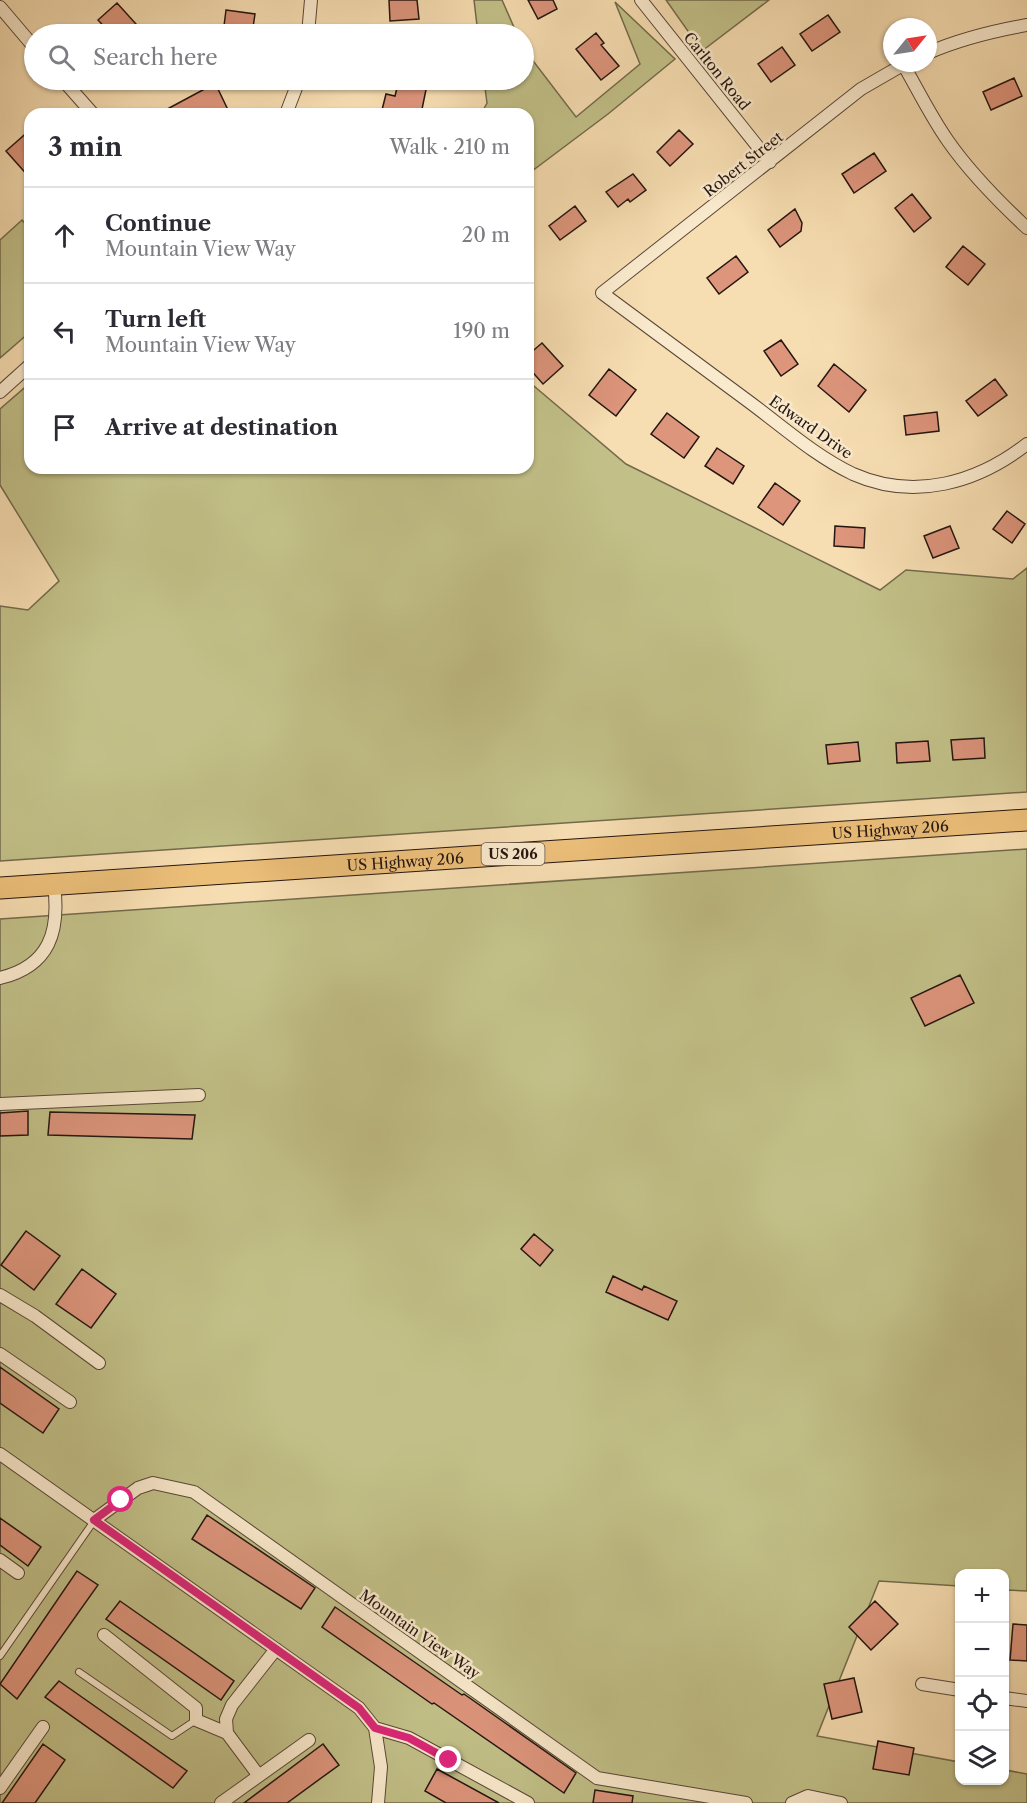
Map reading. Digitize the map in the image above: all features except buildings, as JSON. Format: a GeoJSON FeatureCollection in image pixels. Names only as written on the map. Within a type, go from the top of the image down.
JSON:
{"type":"FeatureCollection","features":[{"type":"Feature","properties":{"kind":"highway","name":"US Highway 206"},"geometry":{"type":"LineString","coordinates":[[0,888],[1027,820]]}},
{"type":"Feature","properties":{"kind":"street"},"geometry":{"type":"LineString","coordinates":[[309,24],[311,0]]}},
{"type":"Feature","properties":{"kind":"street","name":"Carlton Road"},"geometry":{"type":"LineString","coordinates":[[640,0],[770,162]]}},
{"type":"Feature","properties":{"kind":"street"},"geometry":{"type":"LineString","coordinates":[[0,7],[24,35]]}},
{"type":"Feature","properties":{"kind":"street"},"geometry":{"type":"LineString","coordinates":[[937,49],[992,31],[1027,25]]}},
{"type":"Feature","properties":{"kind":"street","name":"Robert Street"},"geometry":{"type":"LineString","coordinates":[[602,293],[861,89],[890,72]]}},
{"type":"Feature","properties":{"kind":"street"},"geometry":{"type":"LineString","coordinates":[[909,72],[947,140],[994,197],[1027,228]]}},
{"type":"Feature","properties":{"kind":"street"},"geometry":{"type":"LineString","coordinates":[[72,90],[88,108]]}},
{"type":"Feature","properties":{"kind":"street"},"geometry":{"type":"LineString","coordinates":[[288,108],[295,90]]}},
{"type":"Feature","properties":{"kind":"street","name":"Edward Drive"},"geometry":{"type":"LineString","coordinates":[[602,293],[806,444],[841,468],[864,478],[894,486],[934,487],[968,479],[997,465],[1027,444]]}},
{"type":"Feature","properties":{"kind":"street"},"geometry":{"type":"LineString","coordinates":[[0,392],[24,370]]}},
{"type":"Feature","properties":{"kind":"street"},"geometry":{"type":"LineString","coordinates":[[0,978],[15,974],[27,967],[44,951],[56,921],[54,885]]}},
{"type":"Feature","properties":{"kind":"street"},"geometry":{"type":"LineString","coordinates":[[0,1104],[199,1095]]}},
{"type":"Feature","properties":{"kind":"street"},"geometry":{"type":"LineString","coordinates":[[0,1295],[35,1316],[99,1363]]}},
{"type":"Feature","properties":{"kind":"street"},"geometry":{"type":"LineString","coordinates":[[0,1354],[70,1402]]}},
{"type":"Feature","properties":{"kind":"street"},"geometry":{"type":"LineString","coordinates":[[0,1454],[359,1708],[375,1728],[381,1767],[378,1803]]}},
{"type":"Feature","properties":{"kind":"street","name":"Mountain View Way"},"geometry":{"type":"LineString","coordinates":[[94,1520],[138,1488],[153,1483],[194,1492],[597,1778],[746,1803]]}},
{"type":"Feature","properties":{"kind":"street"},"geometry":{"type":"LineString","coordinates":[[0,1560],[18,1573]]}},
{"type":"Feature","properties":{"kind":"street"},"geometry":{"type":"LineString","coordinates":[[104,1635],[196,1708],[196,1720],[227,1733],[259,1776]]}},
{"type":"Feature","properties":{"kind":"street"},"geometry":{"type":"LineString","coordinates":[[227,1733],[226,1719],[232,1705],[276,1649]]}},
{"type":"Feature","properties":{"kind":"street"},"geometry":{"type":"LineString","coordinates":[[922,1684],[955,1689]]}},
{"type":"Feature","properties":{"kind":"street"},"geometry":{"type":"LineString","coordinates":[[1009,1699],[1027,1701]]}},
{"type":"Feature","properties":{"kind":"street"},"geometry":{"type":"LineString","coordinates":[[0,1788],[43,1727]]}},
{"type":"Feature","properties":{"kind":"street"},"geometry":{"type":"LineString","coordinates":[[375,1728],[409,1738],[528,1803]]}},
{"type":"Feature","properties":{"kind":"street"},"geometry":{"type":"LineString","coordinates":[[221,1803],[309,1740]]}},
{"type":"Feature","properties":{"kind":"street"},"geometry":{"type":"LineString","coordinates":[[792,1803],[808,1796],[841,1803]]}},
{"type":"Feature","properties":{"kind":"lane","name":"Mountain View Way"},"geometry":{"type":"LineString","coordinates":[[0,1656],[94,1520]]}},
{"type":"Feature","properties":{"kind":"lane"},"geometry":{"type":"LineString","coordinates":[[79,1672],[172,1736],[196,1720]]}},
{"type":"Feature","properties":{"kind":"shaded area"},"geometry":{"type":"Polygon","coordinates":[[[474,0],[502,0],[513,24],[477,24],[474,0]]]}},
{"type":"Feature","properties":{"kind":"shaded area"},"geometry":{"type":"Polygon","coordinates":[[[666,0],[769,0],[702,51],[666,0]]]}},
{"type":"Feature","properties":{"kind":"shaded area"},"geometry":{"type":"Polygon","coordinates":[[[615,2],[675,59],[608,114],[534,170],[534,108],[484,108],[487,103],[485,90],[534,90],[534,62],[576,117],[640,64],[615,2]]]}},
{"type":"Feature","properties":{"kind":"shaded area"},"geometry":{"type":"Polygon","coordinates":[[[22,220],[24,222],[24,337],[0,358],[0,240],[22,220]]]}},
{"type":"Feature","properties":{"kind":"shaded area"},"geometry":{"type":"Polygon","coordinates":[[[534,386],[626,464],[880,590],[906,570],[1013,579],[1027,568],[1027,792],[0,861],[0,606],[28,610],[59,581],[0,485],[0,409],[24,388],[24,474],[534,474],[534,386]]]}},
{"type":"Feature","properties":{"kind":"shaded area"},"geometry":{"type":"Polygon","coordinates":[[[1027,849],[1027,1591],[1009,1590],[1009,1569],[955,1569],[955,1586],[879,1581],[817,1736],[955,1761],[955,1785],[1009,1785],[1009,1771],[1027,1774],[1027,1803],[0,1803],[0,919],[1027,849]]]}},
{"type":"Feature","properties":{"kind":"route"},"geometry":{"type":"LineString","coordinates":[[121,1500],[94,1520],[359,1708],[375,1728],[409,1738],[449,1760]]}}]}
